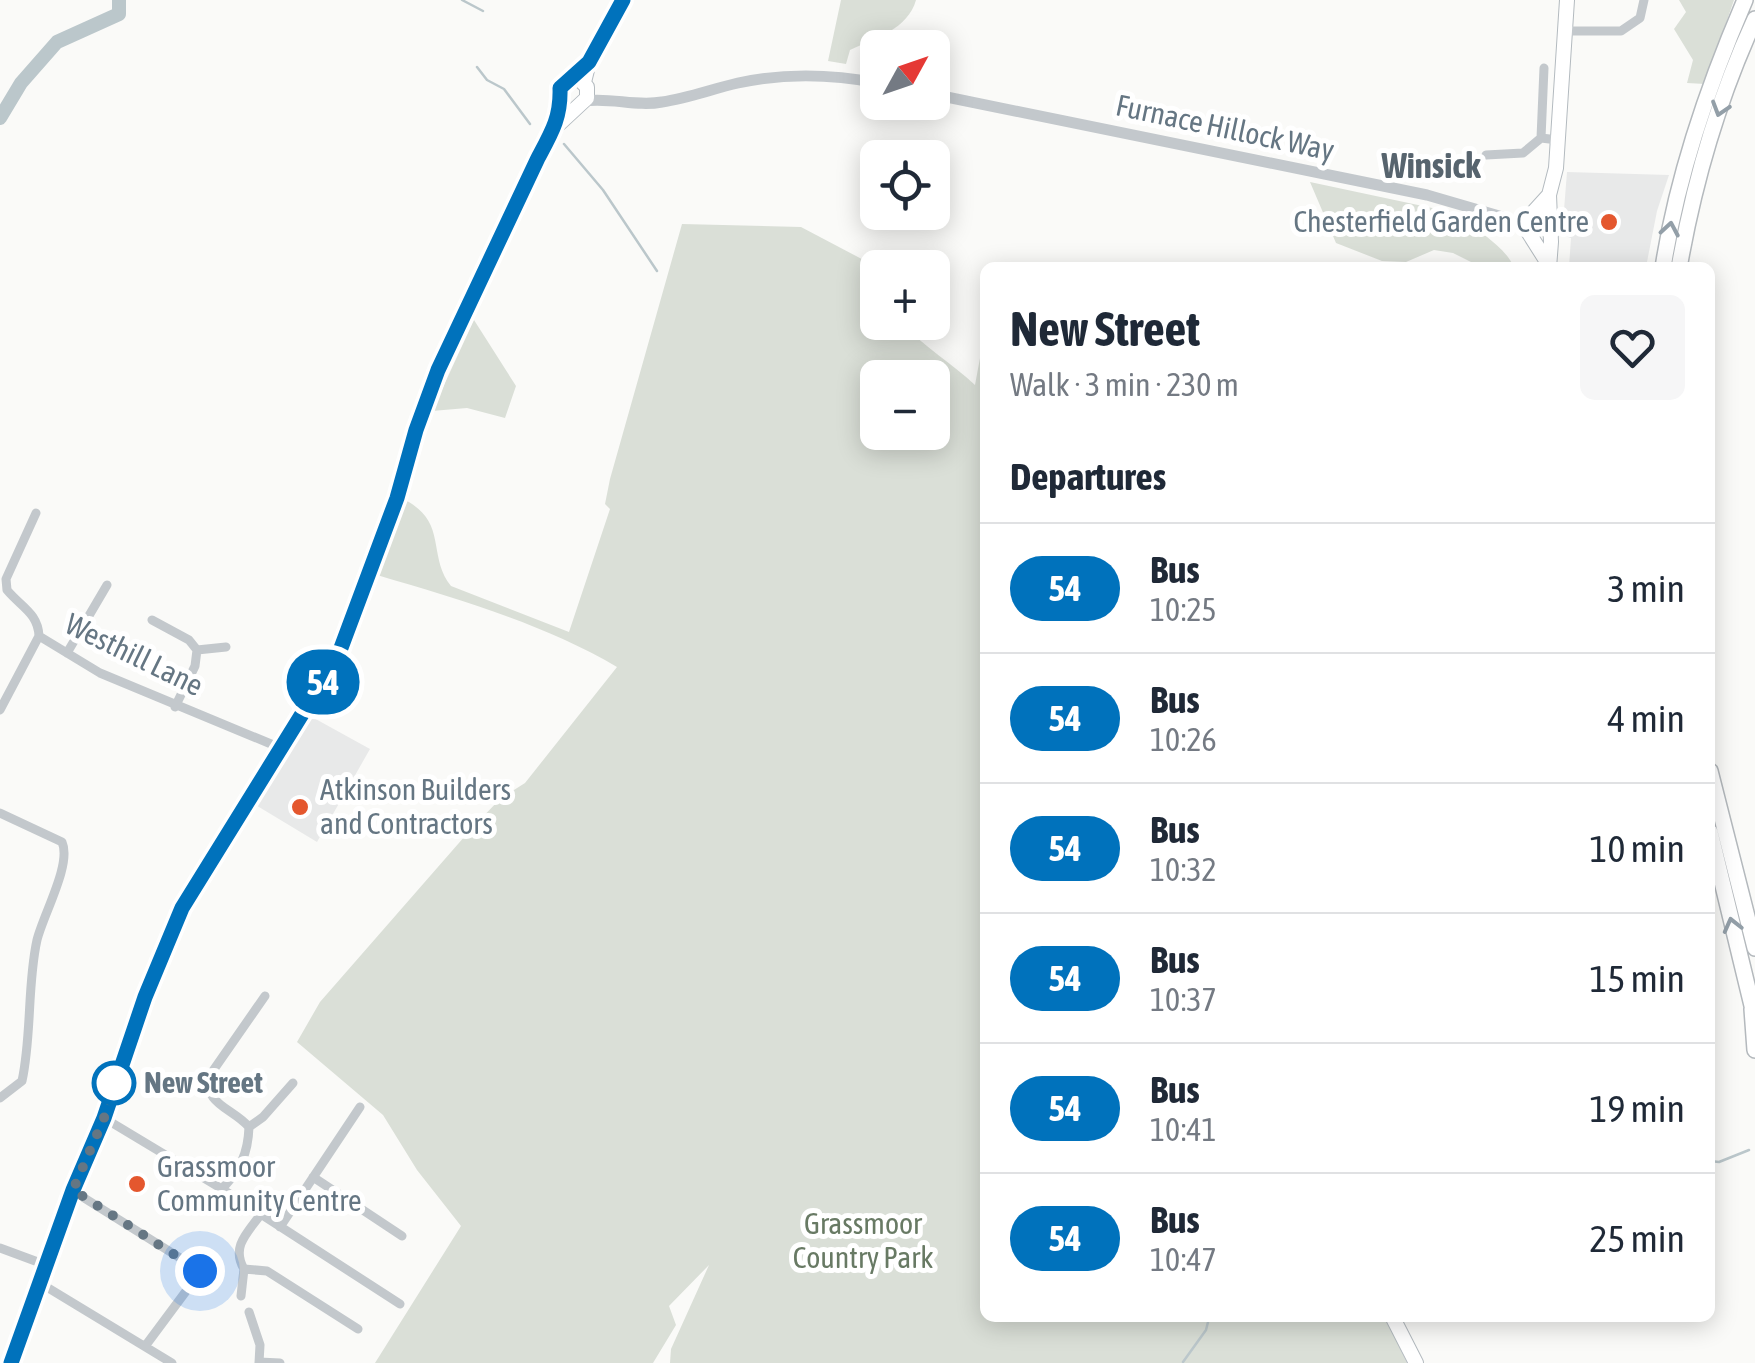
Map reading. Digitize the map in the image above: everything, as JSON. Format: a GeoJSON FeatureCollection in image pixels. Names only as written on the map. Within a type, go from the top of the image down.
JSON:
{"type":"FeatureCollection","features":[{"type":"Feature","properties":{"kind":"highway"},"geometry":{"type":"LineString","coordinates":[[1664,262],[1676,192],[1718,63],[1744,0]]}},
{"type":"Feature","properties":{"kind":"highway"},"geometry":{"type":"LineString","coordinates":[[1680,262],[1694,196],[1732,68],[1755,18]]}},
{"type":"Feature","properties":{"kind":"highway"},"geometry":{"type":"LineString","coordinates":[[1715,791],[1755,948]]}},
{"type":"Feature","properties":{"kind":"highway"},"geometry":{"type":"LineString","coordinates":[[1715,853],[1753,1011],[1755,1050]]}},
{"type":"Feature","properties":{"kind":"main road"},"geometry":{"type":"LineString","coordinates":[[11,1363],[73,1190],[104,1118],[145,997],[182,908],[338,656],[397,498],[438,370],[538,158],[577,92],[622,0]]}},
{"type":"Feature","properties":{"kind":"main road"},"geometry":{"type":"LineString","coordinates":[[1549,262],[1549,196],[1556,168],[1567,0]]}},
{"type":"Feature","properties":{"kind":"main road"},"geometry":{"type":"LineString","coordinates":[[1530,225],[1549,196]]}},
{"type":"Feature","properties":{"kind":"main road"},"geometry":{"type":"LineString","coordinates":[[1530,225],[1543,213],[1550,226]]}},
{"type":"Feature","properties":{"kind":"main road"},"geometry":{"type":"LineString","coordinates":[[1530,225],[1542,238],[1550,226]]}},
{"type":"Feature","properties":{"kind":"main road"},"geometry":{"type":"LineString","coordinates":[[1530,225],[1547,262]]}},
{"type":"Feature","properties":{"kind":"main road"},"geometry":{"type":"LineString","coordinates":[[1395,1322],[1416,1363]]}},
{"type":"Feature","properties":{"kind":"street"},"geometry":{"type":"LineString","coordinates":[[1565,31],[1621,31],[1640,18],[1644,0]]}},
{"type":"Feature","properties":{"kind":"street"},"geometry":{"type":"LineString","coordinates":[[1541,138],[1544,68]]}},
{"type":"Feature","properties":{"kind":"street"},"geometry":{"type":"LineString","coordinates":[[577,92],[604,99],[658,103],[736,83],[786,76],[860,80]]}},
{"type":"Feature","properties":{"kind":"street","name":"Furnace Hillock Way"},"geometry":{"type":"LineString","coordinates":[[950,98],[1410,192],[1530,225]]}},
{"type":"Feature","properties":{"kind":"street"},"geometry":{"type":"LineString","coordinates":[[1486,155],[1522,154],[1541,138],[1558,140]]}},
{"type":"Feature","properties":{"kind":"street","name":"Westhill Lane"},"geometry":{"type":"LineString","coordinates":[[36,513],[6,580],[7,590],[39,624],[40,636],[100,673],[283,749]]}},
{"type":"Feature","properties":{"kind":"street"},"geometry":{"type":"LineString","coordinates":[[67,652],[107,585]]}},
{"type":"Feature","properties":{"kind":"street"},"geometry":{"type":"LineString","coordinates":[[152,620],[189,640],[197,650],[195,666],[175,706]]}},
{"type":"Feature","properties":{"kind":"street"},"geometry":{"type":"LineString","coordinates":[[0,710],[40,636]]}},
{"type":"Feature","properties":{"kind":"street"},"geometry":{"type":"LineString","coordinates":[[197,650],[226,647]]}},
{"type":"Feature","properties":{"kind":"street"},"geometry":{"type":"LineString","coordinates":[[0,813],[62,842],[65,849],[64,864],[37,940],[22,1081],[0,1098]]}},
{"type":"Feature","properties":{"kind":"street"},"geometry":{"type":"LineString","coordinates":[[222,1189],[239,1170],[248,1150],[249,1127],[240,1116],[210,1098],[206,1088],[210,1075],[265,996]]}},
{"type":"Feature","properties":{"kind":"street"},"geometry":{"type":"LineString","coordinates":[[249,1127],[293,1083]]}},
{"type":"Feature","properties":{"kind":"street"},"geometry":{"type":"LineString","coordinates":[[280,1227],[360,1108]]}},
{"type":"Feature","properties":{"kind":"street"},"geometry":{"type":"LineString","coordinates":[[104,1118],[400,1304]]}},
{"type":"Feature","properties":{"kind":"street"},"geometry":{"type":"LineString","coordinates":[[313,1177],[402,1236]]}},
{"type":"Feature","properties":{"kind":"street"},"geometry":{"type":"LineString","coordinates":[[73,1190],[200,1271],[146,1345]]}},
{"type":"Feature","properties":{"kind":"street"},"geometry":{"type":"LineString","coordinates":[[242,1296],[244,1269],[237,1258],[237,1247],[261,1214]]}},
{"type":"Feature","properties":{"kind":"street"},"geometry":{"type":"LineString","coordinates":[[0,1248],[46,1265]]}},
{"type":"Feature","properties":{"kind":"street"},"geometry":{"type":"LineString","coordinates":[[244,1269],[267,1271],[358,1329]]}},
{"type":"Feature","properties":{"kind":"street"},"geometry":{"type":"LineString","coordinates":[[40,1283],[172,1363]]}},
{"type":"Feature","properties":{"kind":"street"},"geometry":{"type":"LineString","coordinates":[[249,1312],[260,1345],[259,1362],[280,1363]]}},
{"type":"Feature","properties":{"kind":"shaded area","name":"Chesterfield Garden Centre"},"geometry":{"type":"Polygon","coordinates":[[[1567,172],[1669,175],[1647,262],[1569,262],[1571,238],[1562,235],[1567,172]]]}},
{"type":"Feature","properties":{"kind":"shaded area"},"geometry":{"type":"Polygon","coordinates":[[[312,717],[370,749],[317,842],[254,804],[312,717]]]}},
{"type":"Feature","properties":{"kind":"green space"},"geometry":{"type":"Polygon","coordinates":[[[841,0],[916,0],[906,18],[890,30],[860,30],[860,46],[850,50],[846,64],[828,61],[841,0]]]}},
{"type":"Feature","properties":{"kind":"green space"},"geometry":{"type":"Polygon","coordinates":[[[1679,0],[1734,0],[1705,84],[1687,83],[1693,60],[1674,29],[1686,12],[1679,0]]]}},
{"type":"Feature","properties":{"kind":"green space"},"geometry":{"type":"Polygon","coordinates":[[[1310,182],[1465,215],[1511,262],[1471,262],[1453,253],[1434,250],[1406,262],[1382,261],[1336,243],[1310,182]]]}},
{"type":"Feature","properties":{"kind":"green space","name":"Grassmoor Country Park"},"geometry":{"type":"Polygon","coordinates":[[[682,224],[801,227],[860,258],[860,340],[919,340],[944,360],[860,360],[860,450],[950,450],[950,365],[975,385],[980,358],[980,1322],[1387,1322],[1407,1363],[670,1363],[671,1349],[709,1265],[669,1306],[676,1325],[653,1363],[375,1363],[461,1226],[417,1170],[383,1115],[297,1042],[320,1002],[472,828],[501,798],[525,783],[617,667],[530,625],[377,575],[405,500],[427,518],[451,586],[569,632],[610,509],[605,504],[610,479],[682,224]]]}},
{"type":"Feature","properties":{"kind":"green space"},"geometry":{"type":"Polygon","coordinates":[[[474,320],[516,386],[505,418],[467,408],[432,411],[474,320]]]}},
{"type":"Feature","properties":{"kind":"waterway"},"geometry":{"type":"LineString","coordinates":[[0,118],[21,83],[57,42],[119,14],[119,0]]}},
{"type":"Feature","properties":{"kind":"waterway"},"geometry":{"type":"LineString","coordinates":[[462,0],[483,11]]}},
{"type":"Feature","properties":{"kind":"waterway"},"geometry":{"type":"LineString","coordinates":[[477,67],[487,80],[504,89],[530,124]]}},
{"type":"Feature","properties":{"kind":"waterway"},"geometry":{"type":"LineString","coordinates":[[564,144],[603,190],[657,271]]}},
{"type":"Feature","properties":{"kind":"waterway"},"geometry":{"type":"LineString","coordinates":[[1715,1162],[1749,1150]]}},
{"type":"Feature","properties":{"kind":"waterway"},"geometry":{"type":"LineString","coordinates":[[1183,1362],[1208,1322]]}},
{"type":"Feature","properties":{"kind":"bus line","name":"54"},"geometry":{"type":"LineString","coordinates":[[11,1363],[73,1190],[104,1118],[145,997],[182,908],[338,656],[397,498],[438,370],[554,128],[562,106],[560,88],[589,62],[623,0]]}},
{"type":"Feature","properties":{"kind":"place","name":"Chesterfield Garden Centre"},"geometry":{"type":"Point","coordinates":[1609,222]}},
{"type":"Feature","properties":{"kind":"place","name":"Atkinson Builders and Contractors"},"geometry":{"type":"Point","coordinates":[300,807]}},
{"type":"Feature","properties":{"kind":"place","name":"New Street"},"geometry":{"type":"Point","coordinates":[114,1083]}},
{"type":"Feature","properties":{"kind":"place","name":"Grassmoor Community Centre"},"geometry":{"type":"Point","coordinates":[137,1184]}},
{"type":"Feature","properties":{"kind":"district","name":"Winsick"},"geometry":{"type":"Point","coordinates":[1431,166]}},
{"type":"Feature","properties":{"kind":"route"},"geometry":{"type":"LineString","coordinates":[[114,1083],[104,1118],[73,1190],[200,1271]]}}]}
